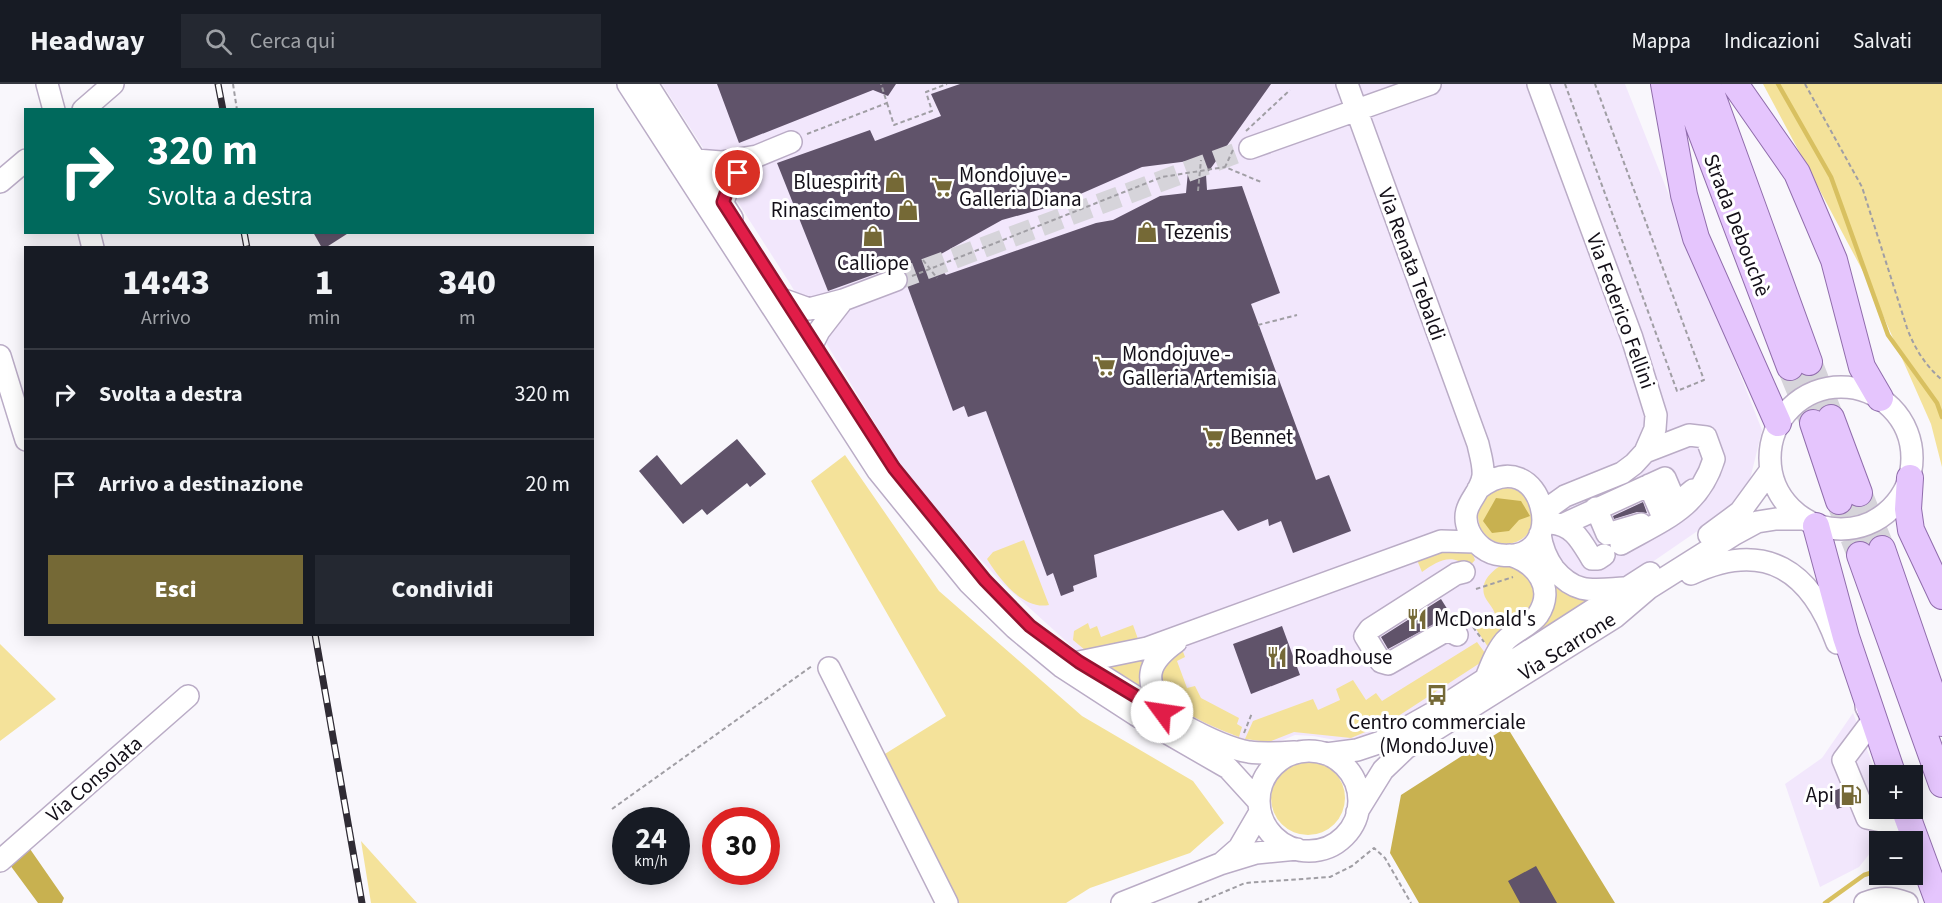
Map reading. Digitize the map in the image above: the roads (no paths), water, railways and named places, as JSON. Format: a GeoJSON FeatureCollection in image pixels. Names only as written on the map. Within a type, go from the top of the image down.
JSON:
{"type":"FeatureCollection","features":[{"type":"Feature","properties":{"kind":"main road"},"geometry":{"type":"LineString","coordinates":[[1664,84],[1684,195],[1696,238],[1778,423]]}},
{"type":"Feature","properties":{"kind":"main road","name":"Strada Debouchè"},"geometry":{"type":"LineString","coordinates":[[1683,84],[1800,364],[1708,84]]}},
{"type":"Feature","properties":{"kind":"main road"},"geometry":{"type":"LineString","coordinates":[[1735,84],[1797,173],[1834,260],[1862,367],[1880,398]]}},
{"type":"Feature","properties":{"kind":"main road"},"geometry":{"type":"LineString","coordinates":[[1822,421],[1849,497]]}},
{"type":"Feature","properties":{"kind":"main road"},"geometry":{"type":"LineString","coordinates":[[1910,478],[1908,509],[1911,530],[1942,596]]}},
{"type":"Feature","properties":{"kind":"main road"},"geometry":{"type":"LineString","coordinates":[[1809,522],[1889,765]]}},
{"type":"Feature","properties":{"kind":"main road"},"geometry":{"type":"LineString","coordinates":[[1942,723],[1871,552],[1942,784]]}},
{"type":"Feature","properties":{"kind":"main road"},"geometry":{"type":"LineString","coordinates":[[1908,819],[1939,903]]}},
{"type":"Feature","properties":{"kind":"street"},"geometry":{"type":"LineString","coordinates":[[47,84],[53,108]]}},
{"type":"Feature","properties":{"kind":"street"},"geometry":{"type":"LineString","coordinates":[[85,108],[113,84]]}},
{"type":"Feature","properties":{"kind":"street"},"geometry":{"type":"LineString","coordinates":[[628,84],[878,471],[969,583],[1015,628],[1062,667],[1136,715],[1228,768],[1259,807],[1273,836],[1297,849]]}},
{"type":"Feature","properties":{"kind":"street"},"geometry":{"type":"LineString","coordinates":[[647,84],[894,468],[985,580],[1030,626],[1079,662],[1162,712],[1239,749],[1295,753]]}},
{"type":"Feature","properties":{"kind":"street","name":"Via Renata Tebaldi"},"geometry":{"type":"LineString","coordinates":[[1347,84],[1478,444],[1483,476],[1478,489]]}},
{"type":"Feature","properties":{"kind":"street"},"geometry":{"type":"LineString","coordinates":[[1250,148],[1430,84]]}},
{"type":"Feature","properties":{"kind":"street","name":"Via Federico Fellini"},"geometry":{"type":"LineString","coordinates":[[1535,491],[1565,495],[1622,473],[1645,452],[1655,429],[1656,415],[1653,398],[1538,84]]}},
{"type":"Feature","properties":{"kind":"street"},"geometry":{"type":"LineString","coordinates":[[696,160],[721,162],[757,156],[797,138]]}},
{"type":"Feature","properties":{"kind":"street"},"geometry":{"type":"LineString","coordinates":[[723,202],[730,182],[757,156]]}},
{"type":"Feature","properties":{"kind":"street"},"geometry":{"type":"LineString","coordinates":[[0,182],[24,162]]}},
{"type":"Feature","properties":{"kind":"street"},"geometry":{"type":"LineString","coordinates":[[784,300],[809,309],[843,300],[901,279]]}},
{"type":"Feature","properties":{"kind":"street"},"geometry":{"type":"LineString","coordinates":[[813,343],[819,330],[843,300]]}},
{"type":"Feature","properties":{"kind":"street"},"geometry":{"type":"LineString","coordinates":[[0,356],[24,434]]}},
{"type":"Feature","properties":{"kind":"street"},"geometry":{"type":"LineString","coordinates":[[1838,386],[1860,388],[1880,398],[1897,413],[1908,433],[1912,455],[1910,478],[1900,498],[1884,515],[1864,526],[1840,530],[1809,522],[1778,494],[1770,471],[1770,446],[1778,423],[1794,403],[1815,391],[1838,386]]}},
{"type":"Feature","properties":{"kind":"street"},"geometry":{"type":"LineString","coordinates":[[1079,662],[1137,651],[1441,541],[1459,525],[1466,514],[1472,496],[1478,489],[1486,483],[1504,477],[1516,479],[1535,491],[1548,523],[1574,532],[1592,559],[1598,559],[1638,531],[1687,506],[1702,488],[1714,459],[1706,437],[1689,435],[1645,452]]}},
{"type":"Feature","properties":{"kind":"street","name":"Via Renata Tebaldi"},"geometry":{"type":"LineString","coordinates":[[1478,444],[1504,477]]}},
{"type":"Feature","properties":{"kind":"street"},"geometry":{"type":"LineString","coordinates":[[1466,514],[1467,524],[1475,542],[1489,552],[1510,555],[1528,549],[1548,523],[1622,497],[1665,478],[1676,504],[1686,498],[1707,470],[1709,446]]}},
{"type":"Feature","properties":{"kind":"street","name":"Via Scarrone"},"geometry":{"type":"LineString","coordinates":[[1326,754],[1357,750],[1381,742],[1431,714],[1729,523],[1751,499],[1770,471]]}},
{"type":"Feature","properties":{"kind":"street","name":"Via Federico Fellini"},"geometry":{"type":"LineString","coordinates":[[1548,523],[1565,495]]}},
{"type":"Feature","properties":{"kind":"street"},"geometry":{"type":"LineString","coordinates":[[1622,497],[1638,531]]}},
{"type":"Feature","properties":{"kind":"street"},"geometry":{"type":"LineString","coordinates":[[1622,497],[1607,534],[1638,531]]}},
{"type":"Feature","properties":{"kind":"street","name":"Via Scarrone"},"geometry":{"type":"LineString","coordinates":[[1357,812],[1383,770],[1402,750],[1615,617],[1649,588],[1757,522],[1776,519],[1809,522]]}},
{"type":"Feature","properties":{"kind":"street","name":"Via Scarrone"},"geometry":{"type":"LineString","coordinates":[[1548,523],[1541,547],[1548,561],[1564,581],[1574,587],[1588,590],[1627,587]]}},
{"type":"Feature","properties":{"kind":"street"},"geometry":{"type":"LineString","coordinates":[[1441,541],[1475,542]]}},
{"type":"Feature","properties":{"kind":"street","name":"Via Scarrone"},"geometry":{"type":"LineString","coordinates":[[1486,678],[1497,652],[1507,639],[1537,616],[1542,605],[1544,589],[1536,570],[1530,563],[1510,555]]}},
{"type":"Feature","properties":{"kind":"street"},"geometry":{"type":"LineString","coordinates":[[1615,617],[1715,563],[1742,559],[1776,566],[1806,585],[1818,600],[1857,694],[1873,720],[1843,760],[1867,818],[1869,818]]}},
{"type":"Feature","properties":{"kind":"street"},"geometry":{"type":"LineString","coordinates":[[1464,572],[1456,574],[1370,629],[1365,636],[1381,662],[1388,664],[1442,633],[1465,630]]}},
{"type":"Feature","properties":{"kind":"street"},"geometry":{"type":"LineString","coordinates":[[1162,712],[1151,688],[1153,663],[1161,652],[1187,634]]}},
{"type":"Feature","properties":{"kind":"street"},"geometry":{"type":"LineString","coordinates":[[829,668],[947,903]]}},
{"type":"Feature","properties":{"kind":"street","name":"Via Consolata"},"geometry":{"type":"LineString","coordinates":[[0,861],[188,696]]}},
{"type":"Feature","properties":{"kind":"street"},"geometry":{"type":"LineString","coordinates":[[1122,903],[1220,864],[1256,853],[1328,847],[1352,826],[1357,812],[1359,797],[1352,777],[1339,760],[1311,750],[1295,753],[1280,760],[1268,771],[1261,786],[1259,807],[1239,848],[1220,864]]}},
{"type":"Feature","properties":{"kind":"street"},"geometry":{"type":"LineString","coordinates":[[1865,903],[1879,898],[1906,903]]}},
{"type":"Feature","properties":{"kind":"waterway"},"geometry":{"type":"LineString","coordinates":[[1778,84],[1831,177],[1888,335],[1937,403],[1942,417]]}},
{"type":"Feature","properties":{"kind":"waterway"},"geometry":{"type":"LineString","coordinates":[[1825,903],[1869,873]]}},
{"type":"Feature","properties":{"kind":"tunnel"},"geometry":{"type":"LineString","coordinates":[[896,280],[1250,148]]}},
{"type":"Feature","properties":{"kind":"tunnel"},"geometry":{"type":"LineString","coordinates":[[1809,362],[1831,418]]}},
{"type":"Feature","properties":{"kind":"tunnel"},"geometry":{"type":"LineString","coordinates":[[1790,367],[1813,423]]}},
{"type":"Feature","properties":{"kind":"tunnel"},"geometry":{"type":"LineString","coordinates":[[1859,493],[1882,549]]}},
{"type":"Feature","properties":{"kind":"tunnel"},"geometry":{"type":"LineString","coordinates":[[1839,501],[1860,555]]}},
{"type":"Feature","properties":{"kind":"railway"},"geometry":{"type":"LineString","coordinates":[[218,84],[223,108]]}},
{"type":"Feature","properties":{"kind":"railway"},"geometry":{"type":"LineString","coordinates":[[244,234],[247,246]]}},
{"type":"Feature","properties":{"kind":"railway"},"geometry":{"type":"LineString","coordinates":[[315,636],[362,903]]}},
{"type":"Feature","properties":{"kind":"place","name":"Bluespirit"},"geometry":{"type":"Point","coordinates":[895,182]}},
{"type":"Feature","properties":{"kind":"place","name":"Mondojuve - Galleria Diana"},"geometry":{"type":"Point","coordinates":[942,187]}},
{"type":"Feature","properties":{"kind":"place","name":"Rinascimento"},"geometry":{"type":"Point","coordinates":[908,210]}},
{"type":"Feature","properties":{"kind":"place","name":"Tezenis"},"geometry":{"type":"Point","coordinates":[1147,232]}},
{"type":"Feature","properties":{"kind":"place","name":"Calliope"},"geometry":{"type":"Point","coordinates":[873,236]}},
{"type":"Feature","properties":{"kind":"place","name":"Mondojuve - Galleria Artemisia"},"geometry":{"type":"Point","coordinates":[1105,366]}},
{"type":"Feature","properties":{"kind":"place","name":"Bennet"},"geometry":{"type":"Point","coordinates":[1213,437]}},
{"type":"Feature","properties":{"kind":"place","name":"McDonald's"},"geometry":{"type":"Point","coordinates":[1417,619]}},
{"type":"Feature","properties":{"kind":"place","name":"Roadhouse"},"geometry":{"type":"Point","coordinates":[1277,657]}},
{"type":"Feature","properties":{"kind":"place","name":"Centro commerciale (MondoJuve)"},"geometry":{"type":"Point","coordinates":[1437,695]}},
{"type":"Feature","properties":{"kind":"place","name":"Api"},"geometry":{"type":"Point","coordinates":[1851,795]}}]}
